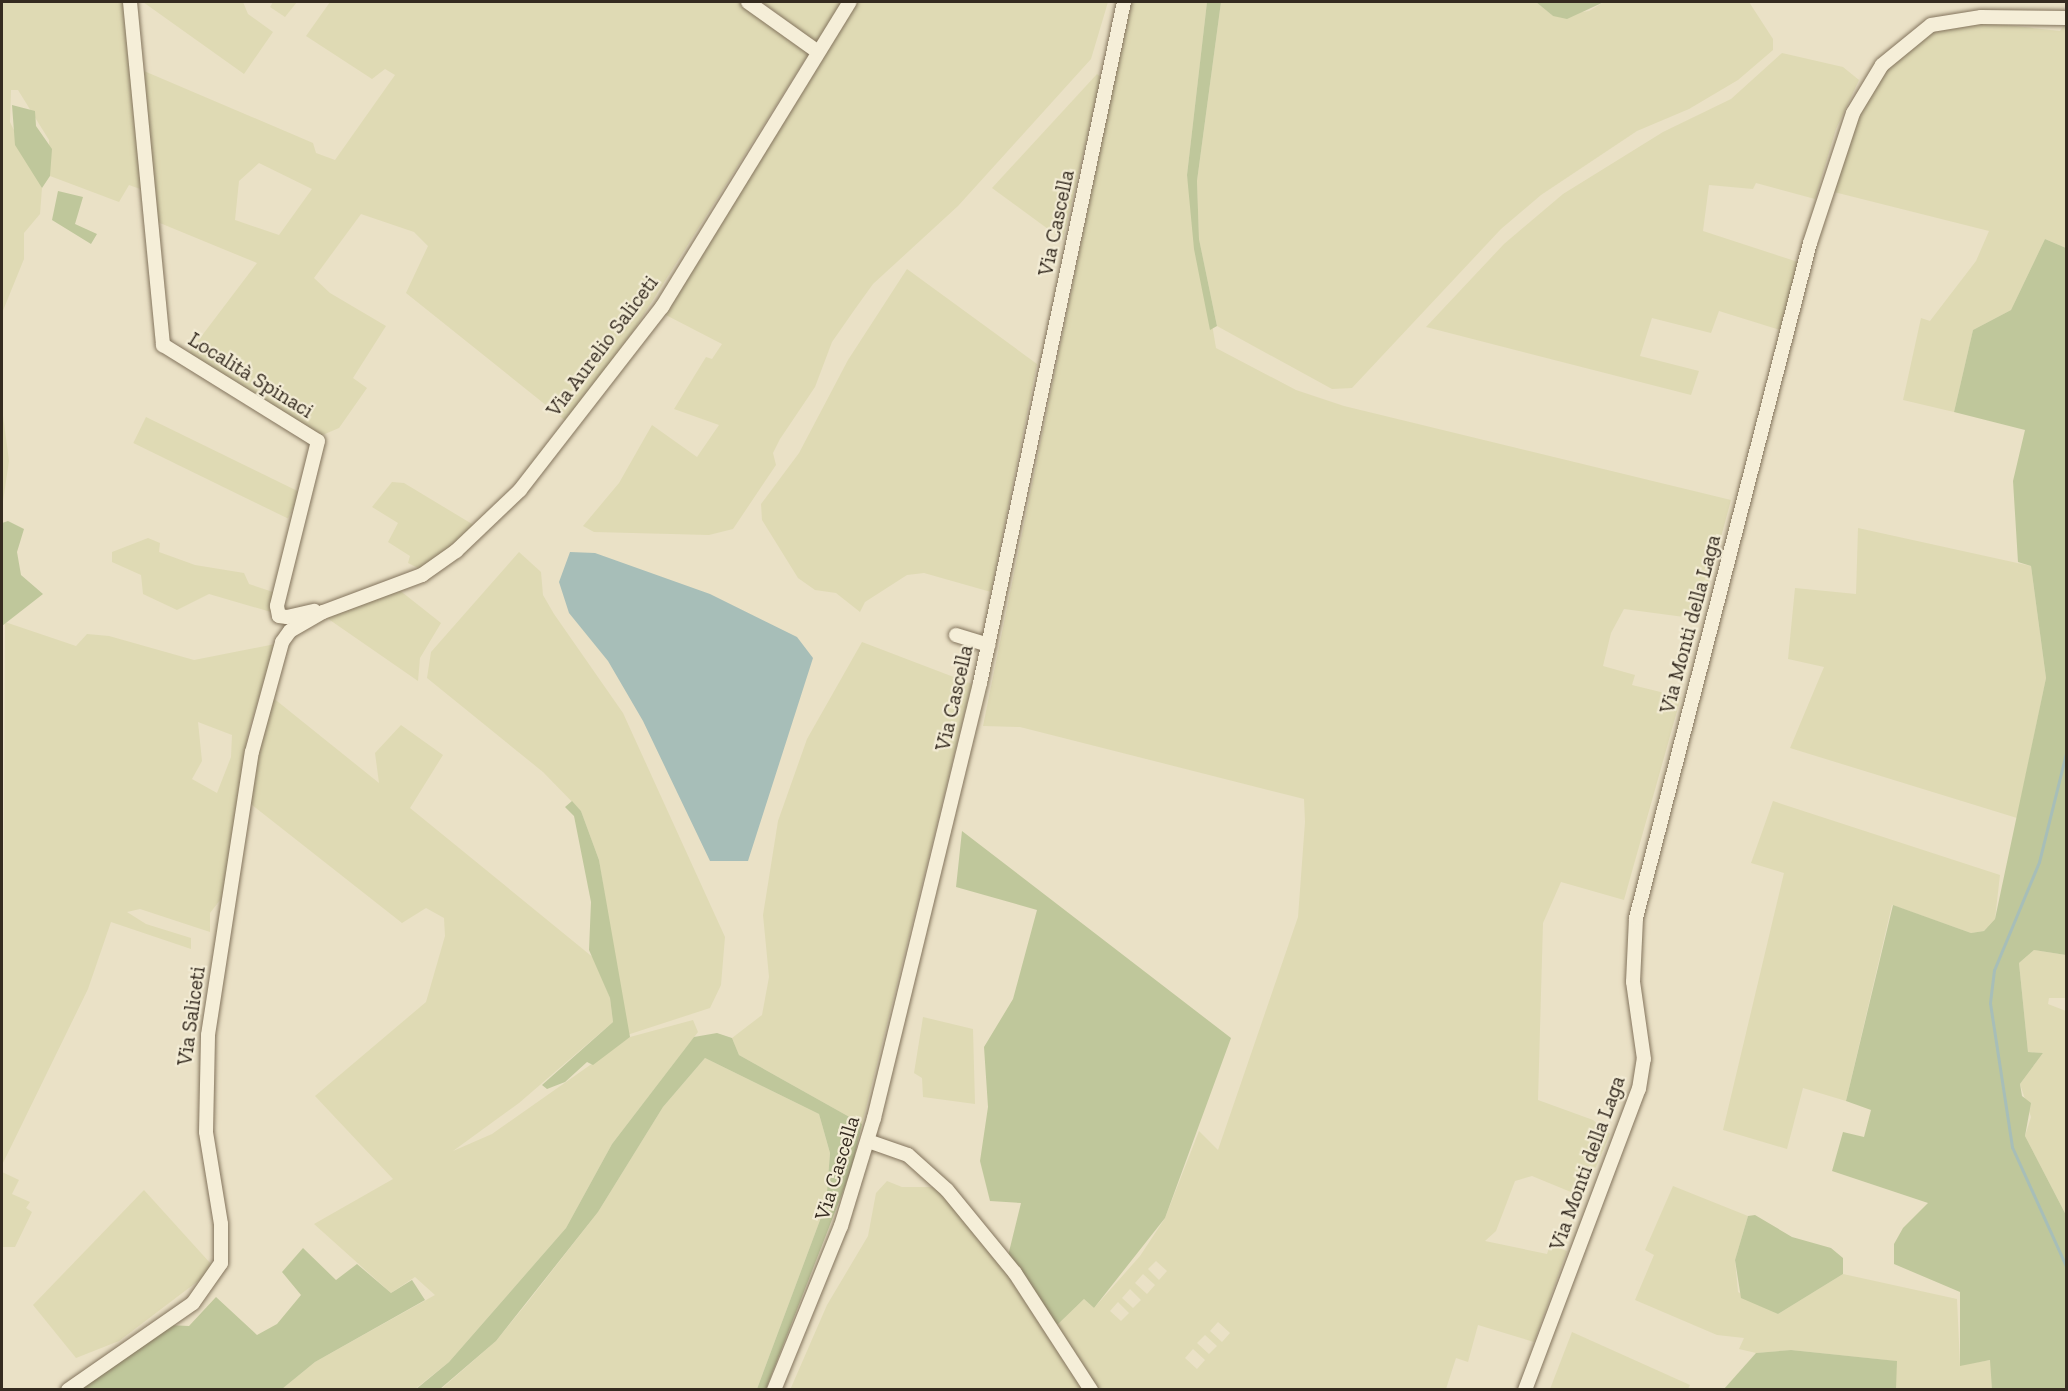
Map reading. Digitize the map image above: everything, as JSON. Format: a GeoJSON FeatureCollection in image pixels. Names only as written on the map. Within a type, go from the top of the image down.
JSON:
{"type":"FeatureCollection","features":[{"type":"Feature","properties":{"kind":"street","name":"Località Spinaci"},"geometry":{"type":"LineString","coordinates":[[130,2],[163,345],[318,441],[277,606],[279,616],[287,617],[334,611]]}},
{"type":"Feature","properties":{"kind":"street"},"geometry":{"type":"LineString","coordinates":[[748,2],[818,52]]}},
{"type":"Feature","properties":{"kind":"street","name":"Via Aurelio Saliceti"},"geometry":{"type":"LineString","coordinates":[[334,611],[422,575],[456,551],[520,490],[662,307],[850,2]]}},
{"type":"Feature","properties":{"kind":"street","name":"Via Cascella"},"geometry":{"type":"LineString","coordinates":[[774,1389],[841,1226],[868,1142],[988,645],[1124,2]]}},
{"type":"Feature","properties":{"kind":"street","name":"Via Monti della Laga"},"geometry":{"type":"LineString","coordinates":[[1525,1389],[1639,1089],[1644,1059],[1633,982],[1636,918],[1810,243],[1853,113],[1882,66],[1930,25],[1981,17],[2067,18]]}},
{"type":"Feature","properties":{"kind":"street","name":"Via Saliceti"},"geometry":{"type":"LineString","coordinates":[[68,1389],[193,1303],[221,1263],[203,1082],[252,752],[282,642],[297,627],[334,611]]}},
{"type":"Feature","properties":{"kind":"street"},"geometry":{"type":"LineString","coordinates":[[956,635],[988,645]]}},
{"type":"Feature","properties":{"kind":"street"},"geometry":{"type":"LineString","coordinates":[[868,1142],[913,1158],[947,1190],[1015,1273],[1091,1389]]}},
{"type":"Feature","properties":{"kind":"shaded area"},"geometry":{"type":"Polygon","coordinates":[[[2,2],[125,2],[143,190],[129,185],[119,202],[50,176],[49,140],[18,90],[11,90],[10,122],[42,188],[40,214],[24,233],[24,259],[2,313],[2,2]]]}},
{"type":"Feature","properties":{"kind":"shaded area"},"geometry":{"type":"Polygon","coordinates":[[[143,2],[243,2],[248,14],[273,32],[244,74],[143,2]]]}},
{"type":"Feature","properties":{"kind":"shaded area"},"geometry":{"type":"Polygon","coordinates":[[[273,2],[297,2],[285,17],[270,7],[273,2]]]}},
{"type":"Feature","properties":{"kind":"shaded area"},"geometry":{"type":"Polygon","coordinates":[[[330,2],[745,2],[811,50],[632,333],[567,422],[406,293],[428,246],[414,232],[361,214],[314,278],[330,293],[386,326],[353,378],[367,388],[339,428],[318,437],[188,354],[257,263],[155,221],[144,71],[313,143],[316,153],[335,160],[395,75],[385,69],[372,79],[306,36],[330,2]],[[259,163],[239,181],[235,220],[279,235],[312,189],[259,163]]]}},
{"type":"Feature","properties":{"kind":"shaded area"},"geometry":{"type":"Polygon","coordinates":[[[762,2],[844,2],[818,44],[762,2]]]}},
{"type":"Feature","properties":{"kind":"shaded area"},"geometry":{"type":"Polygon","coordinates":[[[857,2],[1108,2],[1091,59],[958,206],[873,284],[855,309],[832,342],[815,387],[780,439],[773,453],[776,465],[733,529],[709,535],[594,532],[583,526],[619,483],[652,425],[697,457],[719,425],[674,409],[706,357],[712,359],[722,344],[662,313],[857,2]]]}},
{"type":"Feature","properties":{"kind":"shaded area"},"geometry":{"type":"Polygon","coordinates":[[[1130,2],[1207,2],[1187,175],[1216,348],[1296,390],[1344,406],[1731,500],[1699,619],[1624,609],[1611,633],[1603,666],[1635,675],[1632,685],[1681,697],[1624,900],[1561,882],[1543,923],[1538,1100],[1593,1120],[1610,1134],[1583,1197],[1532,1176],[1515,1181],[1496,1231],[1485,1241],[1547,1254],[1550,1245],[1567,1251],[1534,1342],[1478,1325],[1468,1362],[1456,1358],[1446,1389],[1093,1389],[1054,1328],[1084,1299],[1094,1308],[1140,1256],[1165,1218],[1199,1131],[1218,1150],[1298,917],[1305,822],[1304,799],[1020,727],[983,726],[1130,2]],[[1156,1261],[1148,1269],[1159,1280],[1167,1271],[1156,1261]],[[1143,1274],[1135,1283],[1147,1294],[1155,1285],[1143,1274]],[[1130,1289],[1122,1298],[1133,1308],[1141,1300],[1130,1289]],[[1118,1302],[1110,1311],[1121,1321],[1129,1313],[1118,1302]],[[1218,1322],[1210,1331],[1222,1342],[1230,1333],[1218,1322]],[[1205,1335],[1197,1343],[1209,1354],[1217,1346],[1205,1335]],[[1193,1349],[1185,1358],[1197,1369],[1205,1360],[1193,1349]]]}},
{"type":"Feature","properties":{"kind":"shaded area"},"geometry":{"type":"Polygon","coordinates":[[[1221,2],[1536,2],[1553,16],[1589,11],[1604,2],[1749,2],[1773,39],[1773,50],[1738,80],[1689,109],[1637,131],[1541,195],[1501,229],[1352,388],[1332,389],[1217,326],[1199,239],[1197,181],[1221,2]]]}},
{"type":"Feature","properties":{"kind":"shaded area"},"geometry":{"type":"Polygon","coordinates":[[[1979,22],[2060,31],[2066,22],[2066,248],[2045,239],[2011,310],[1973,330],[1954,412],[1903,400],[1921,318],[1930,321],[1976,261],[1989,231],[1830,191],[1852,123],[1886,67],[1933,31],[1979,22]]]}},
{"type":"Feature","properties":{"kind":"shaded area"},"geometry":{"type":"Polygon","coordinates":[[[1782,53],[1843,67],[1859,80],[1836,129],[1815,199],[1756,183],[1753,189],[1709,185],[1703,231],[1798,262],[1780,330],[1719,311],[1711,333],[1652,318],[1640,356],[1699,371],[1691,395],[1426,327],[1504,244],[1563,194],[1663,132],[1731,99],[1782,53]]]}},
{"type":"Feature","properties":{"kind":"shaded area"},"geometry":{"type":"Polygon","coordinates":[[[1097,74],[1101,77],[1063,240],[992,188],[1097,74]]]}},
{"type":"Feature","properties":{"kind":"shaded area"},"geometry":{"type":"Polygon","coordinates":[[[907,269],[1037,364],[991,592],[924,573],[907,575],[865,602],[860,612],[836,593],[815,590],[798,578],[762,520],[761,504],[799,453],[848,360],[907,269]]]}},
{"type":"Feature","properties":{"kind":"shaded area"},"geometry":{"type":"Polygon","coordinates":[[[2,408],[9,461],[2,508],[2,408]]]}},
{"type":"Feature","properties":{"kind":"shaded area"},"geometry":{"type":"Polygon","coordinates":[[[146,417],[301,492],[288,518],[133,443],[146,417]]]}},
{"type":"Feature","properties":{"kind":"shaded area"},"geometry":{"type":"Polygon","coordinates":[[[392,482],[404,483],[477,527],[422,570],[408,563],[410,556],[388,542],[398,523],[372,507],[392,482]]]}},
{"type":"Feature","properties":{"kind":"shaded area"},"geometry":{"type":"Polygon","coordinates":[[[1858,528],[2031,566],[2046,678],[2017,818],[1790,748],[1824,667],[1788,659],[1795,588],[1856,594],[1858,528]]]}},
{"type":"Feature","properties":{"kind":"shaded area"},"geometry":{"type":"Polygon","coordinates":[[[148,538],[160,543],[159,552],[195,565],[244,573],[249,584],[276,593],[271,612],[209,594],[177,610],[143,594],[141,575],[112,562],[112,552],[148,538]]]}},
{"type":"Feature","properties":{"kind":"shaded area"},"geometry":{"type":"Polygon","coordinates":[[[519,552],[541,572],[543,595],[554,614],[623,713],[725,937],[721,985],[710,1008],[627,1035],[599,860],[581,811],[543,772],[427,678],[431,652],[519,552]]]}},
{"type":"Feature","properties":{"kind":"shaded area"},"geometry":{"type":"Polygon","coordinates":[[[398,589],[441,623],[420,658],[418,681],[327,618],[398,589]]]}},
{"type":"Feature","properties":{"kind":"shaded area"},"geometry":{"type":"Polygon","coordinates":[[[5,622],[76,646],[87,634],[109,636],[194,660],[275,644],[248,733],[224,895],[210,913],[210,932],[140,909],[127,912],[146,924],[191,938],[191,949],[111,922],[88,989],[2,1165],[5,622]],[[198,722],[202,761],[192,779],[217,793],[231,757],[232,735],[198,722]]]}},
{"type":"Feature","properties":{"kind":"shaded area"},"geometry":{"type":"Polygon","coordinates":[[[862,642],[972,684],[862,1124],[739,1055],[732,1038],[762,1015],[769,977],[763,915],[778,821],[807,739],[862,642]]]}},
{"type":"Feature","properties":{"kind":"shaded area"},"geometry":{"type":"Polygon","coordinates":[[[267,693],[379,783],[375,753],[401,725],[443,755],[410,808],[595,959],[610,998],[613,1022],[519,1103],[453,1151],[492,1134],[630,1037],[693,1020],[698,1032],[612,1144],[566,1228],[449,1362],[415,1389],[282,1389],[315,1362],[435,1295],[415,1277],[391,1293],[314,1224],[393,1179],[315,1096],[426,1002],[445,936],[444,918],[426,908],[402,923],[247,801],[267,693]]]}},
{"type":"Feature","properties":{"kind":"shaded area"},"geometry":{"type":"Polygon","coordinates":[[[1773,801],[2000,875],[1995,919],[1984,931],[1971,933],[1892,905],[1846,1101],[1803,1088],[1787,1149],[1723,1130],[1784,873],[1751,863],[1773,801]]]}},
{"type":"Feature","properties":{"kind":"shaded area"},"geometry":{"type":"Polygon","coordinates":[[[2034,950],[2066,955],[2066,998],[2049,998],[2048,1004],[2066,1011],[2066,1215],[2025,1136],[2031,1117],[2020,1084],[2043,1053],[2028,1052],[2019,963],[2034,950]]]}},
{"type":"Feature","properties":{"kind":"shaded area"},"geometry":{"type":"Polygon","coordinates":[[[923,1017],[973,1029],[975,1104],[923,1097],[922,1078],[914,1073],[923,1017]]]}},
{"type":"Feature","properties":{"kind":"shaded area"},"geometry":{"type":"Polygon","coordinates":[[[705,1058],[819,1114],[830,1153],[826,1204],[757,1389],[440,1390],[496,1341],[527,1303],[598,1212],[663,1107],[705,1058]]]}},
{"type":"Feature","properties":{"kind":"shaded area"},"geometry":{"type":"Polygon","coordinates":[[[2,1172],[19,1180],[12,1194],[30,1202],[26,1208],[32,1212],[15,1247],[2,1247],[2,1172]]]}},
{"type":"Feature","properties":{"kind":"shaded area"},"geometry":{"type":"Polygon","coordinates":[[[887,1181],[902,1187],[938,1187],[1001,1259],[1085,1390],[790,1390],[827,1305],[868,1236],[876,1193],[887,1181]]]}},
{"type":"Feature","properties":{"kind":"shaded area"},"geometry":{"type":"Polygon","coordinates":[[[1673,1186],[1748,1216],[1735,1260],[1738,1292],[1778,1314],[1843,1274],[1957,1299],[1960,1365],[1991,1360],[1992,1389],[1896,1389],[1896,1361],[1791,1350],[1756,1353],[1739,1349],[1744,1338],[1717,1335],[1635,1300],[1654,1255],[1645,1250],[1673,1186]]]}},
{"type":"Feature","properties":{"kind":"shaded area"},"geometry":{"type":"Polygon","coordinates":[[[144,1190],[211,1264],[210,1272],[119,1341],[76,1358],[33,1305],[144,1190]]]}},
{"type":"Feature","properties":{"kind":"shaded area"},"geometry":{"type":"Polygon","coordinates":[[[1572,1332],[1690,1385],[1688,1389],[1550,1389],[1572,1332]]]}},
{"type":"Feature","properties":{"kind":"green space"},"geometry":{"type":"Polygon","coordinates":[[[1207,2],[1221,2],[1197,181],[1199,239],[1217,326],[1210,330],[1194,249],[1187,175],[1207,2]]]}},
{"type":"Feature","properties":{"kind":"green space"},"geometry":{"type":"Polygon","coordinates":[[[1536,2],[1604,2],[1567,19],[1553,16],[1536,2]]]}},
{"type":"Feature","properties":{"kind":"green space"},"geometry":{"type":"Polygon","coordinates":[[[12,105],[35,111],[36,126],[52,149],[50,176],[42,188],[15,145],[12,105]]]}},
{"type":"Feature","properties":{"kind":"green space"},"geometry":{"type":"Polygon","coordinates":[[[58,191],[83,197],[75,224],[97,234],[91,244],[52,220],[58,191]]]}},
{"type":"Feature","properties":{"kind":"green space"},"geometry":{"type":"Polygon","coordinates":[[[2045,239],[2066,248],[2066,955],[2034,950],[2019,963],[2028,1052],[2043,1053],[2020,1084],[2022,1096],[2031,1103],[2025,1136],[2066,1215],[2066,1389],[1992,1390],[1990,1360],[1960,1366],[1960,1292],[1894,1264],[1894,1244],[1903,1228],[1928,1203],[1832,1171],[1843,1132],[1864,1137],[1871,1110],[1846,1101],[1893,905],[1971,933],[1984,931],[1995,919],[2046,678],[2031,566],[2018,562],[2013,481],[2025,430],[1954,412],[1973,330],[2011,310],[2045,239]]]}},
{"type":"Feature","properties":{"kind":"green space"},"geometry":{"type":"Polygon","coordinates":[[[8,521],[24,529],[17,552],[21,575],[43,594],[2,626],[2,523],[8,521]]]}},
{"type":"Feature","properties":{"kind":"green space"},"geometry":{"type":"Polygon","coordinates":[[[572,801],[581,811],[599,860],[630,1037],[593,1065],[587,1062],[565,1082],[547,1089],[542,1085],[613,1022],[610,998],[589,950],[591,902],[574,816],[565,807],[572,801]]]}},
{"type":"Feature","properties":{"kind":"green space"},"geometry":{"type":"Polygon","coordinates":[[[962,831],[1231,1038],[1165,1218],[1094,1308],[1084,1299],[1054,1328],[1007,1260],[1021,1203],[990,1201],[980,1161],[988,1107],[984,1047],[1013,999],[1037,910],[956,887],[962,831]]]}},
{"type":"Feature","properties":{"kind":"green space"},"geometry":{"type":"Polygon","coordinates":[[[717,1033],[732,1038],[739,1055],[862,1124],[851,1171],[766,1389],[757,1389],[826,1204],[830,1153],[819,1114],[705,1058],[663,1107],[598,1212],[496,1341],[440,1389],[415,1390],[449,1362],[566,1228],[612,1144],[694,1037],[717,1033]]]}},
{"type":"Feature","properties":{"kind":"green space"},"geometry":{"type":"Polygon","coordinates":[[[1755,1215],[1792,1237],[1831,1248],[1843,1258],[1843,1274],[1778,1314],[1741,1298],[1735,1260],[1748,1216],[1755,1215]]]}},
{"type":"Feature","properties":{"kind":"green space"},"geometry":{"type":"Polygon","coordinates":[[[303,1248],[336,1280],[357,1264],[391,1293],[412,1280],[425,1300],[315,1362],[282,1389],[75,1390],[168,1325],[189,1326],[216,1297],[257,1335],[277,1324],[301,1295],[282,1272],[303,1248]]]}},
{"type":"Feature","properties":{"kind":"green space"},"geometry":{"type":"Polygon","coordinates":[[[1791,1350],[1897,1361],[1896,1389],[1724,1389],[1756,1353],[1791,1350]]]}},
{"type":"Feature","properties":{"kind":"water"},"geometry":{"type":"Polygon","coordinates":[[[570,552],[595,553],[710,594],[797,637],[813,658],[748,861],[710,861],[643,721],[608,661],[569,613],[559,582],[570,552]]]}},
{"type":"Feature","properties":{"kind":"waterway"},"geometry":{"type":"LineString","coordinates":[[2066,753],[2039,862],[1994,970],[1990,1003],[2012,1147],[2066,1266]]}}]}
